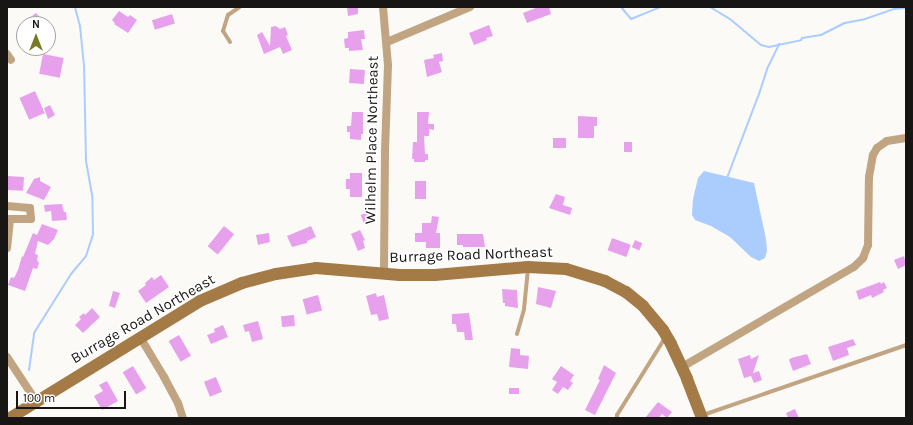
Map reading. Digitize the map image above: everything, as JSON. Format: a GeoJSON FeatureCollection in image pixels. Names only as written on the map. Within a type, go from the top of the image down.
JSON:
{"type":"FeatureCollection","features":[{"type":"Feature","properties":{"kind":"street","name":"Wilhelm Place Northeast"},"geometry":{"type":"LineString","coordinates":[[383,7],[387,42],[388,98],[385,153],[384,274]]}},
{"type":"Feature","properties":{"kind":"street"},"geometry":{"type":"LineString","coordinates":[[387,42],[470,7]]}},
{"type":"Feature","properties":{"kind":"street"},"geometry":{"type":"LineString","coordinates":[[682,367],[844,274],[863,258],[869,238],[870,166],[877,148],[887,141],[906,138]]}},
{"type":"Feature","properties":{"kind":"street"},"geometry":{"type":"LineString","coordinates":[[7,206],[30,208],[31,219],[8,219],[7,248]]}},
{"type":"Feature","properties":{"kind":"street","name":"Burrage Road Northeast"},"geometry":{"type":"LineString","coordinates":[[10,418],[200,301],[222,290],[276,274],[316,268],[384,274],[435,275],[528,267],[566,269],[606,281],[626,292],[643,306],[666,336],[682,367],[701,417]]}},
{"type":"Feature","properties":{"kind":"street"},"geometry":{"type":"LineString","coordinates":[[140,337],[178,402],[183,418]]}},
{"type":"Feature","properties":{"kind":"street"},"geometry":{"type":"LineString","coordinates":[[7,357],[36,401]]}},
{"type":"Feature","properties":{"kind":"lane"},"geometry":{"type":"LineString","coordinates":[[230,42],[223,32],[228,15],[240,7]]}},
{"type":"Feature","properties":{"kind":"lane"},"geometry":{"type":"LineString","coordinates":[[517,334],[524,309],[528,267]]}},
{"type":"Feature","properties":{"kind":"lane"},"geometry":{"type":"LineString","coordinates":[[617,418],[617,415],[666,336]]}},
{"type":"Feature","properties":{"kind":"lane"},"geometry":{"type":"LineString","coordinates":[[701,417],[906,345]]}},
{"type":"Feature","properties":{"kind":"water"},"geometry":{"type":"Polygon","coordinates":[[[704,171],[754,183],[766,239],[767,251],[765,258],[759,261],[751,257],[730,237],[711,226],[695,220],[692,215],[693,199],[698,178],[704,171]]]}},
{"type":"Feature","properties":{"kind":"building"},"geometry":{"type":"Polygon","coordinates":[[[347,7],[358,7],[358,14],[348,16],[347,7]]]}},
{"type":"Feature","properties":{"kind":"building"},"geometry":{"type":"Polygon","coordinates":[[[538,7],[549,7],[551,14],[527,23],[523,13],[538,7]]]}},
{"type":"Feature","properties":{"kind":"building"},"geometry":{"type":"Polygon","coordinates":[[[119,11],[128,17],[130,15],[137,20],[128,33],[114,24],[115,23],[112,20],[119,11]]]}},
{"type":"Feature","properties":{"kind":"building"},"geometry":{"type":"Polygon","coordinates":[[[36,13],[39,16],[32,16],[36,13]]]}},
{"type":"Feature","properties":{"kind":"building"},"geometry":{"type":"Polygon","coordinates":[[[172,14],[175,24],[155,30],[152,20],[172,14]]]}},
{"type":"Feature","properties":{"kind":"building"},"geometry":{"type":"Polygon","coordinates":[[[489,25],[493,36],[474,45],[469,33],[489,25]]]}},
{"type":"Feature","properties":{"kind":"building"},"geometry":{"type":"Polygon","coordinates":[[[276,26],[280,29],[285,27],[288,35],[286,36],[292,50],[283,54],[280,47],[264,54],[257,35],[262,32],[270,46],[271,27],[276,26]]]}},
{"type":"Feature","properties":{"kind":"building"},"geometry":{"type":"Polygon","coordinates":[[[364,30],[365,39],[361,39],[363,50],[349,51],[349,48],[345,48],[344,39],[348,38],[348,32],[364,30]]]}},
{"type":"Feature","properties":{"kind":"building"},"geometry":{"type":"Polygon","coordinates":[[[442,53],[443,61],[439,62],[442,72],[427,77],[424,60],[434,58],[433,55],[442,53]]]}},
{"type":"Feature","properties":{"kind":"building"},"geometry":{"type":"Polygon","coordinates":[[[43,56],[64,58],[60,78],[39,74],[43,56]]]}},
{"type":"Feature","properties":{"kind":"building"},"geometry":{"type":"Polygon","coordinates":[[[350,69],[365,70],[364,84],[349,83],[350,69]]]}},
{"type":"Feature","properties":{"kind":"building"},"geometry":{"type":"Polygon","coordinates":[[[35,91],[45,113],[29,120],[19,98],[35,91]]]}},
{"type":"Feature","properties":{"kind":"building"},"geometry":{"type":"Polygon","coordinates":[[[50,105],[55,115],[48,119],[44,108],[50,105]]]}},
{"type":"Feature","properties":{"kind":"building"},"geometry":{"type":"Polygon","coordinates":[[[352,112],[363,112],[363,134],[361,134],[361,140],[350,139],[350,132],[347,132],[347,126],[351,126],[352,112]]]}},
{"type":"Feature","properties":{"kind":"building"},"geometry":{"type":"Polygon","coordinates":[[[417,112],[429,112],[428,124],[434,124],[434,130],[429,129],[429,136],[424,136],[425,154],[428,154],[428,160],[425,160],[425,162],[414,162],[414,159],[412,159],[413,142],[417,142],[417,112]]]}},
{"type":"Feature","properties":{"kind":"building"},"geometry":{"type":"Polygon","coordinates":[[[578,116],[597,117],[597,126],[594,126],[594,138],[578,138],[578,116]]]}},
{"type":"Feature","properties":{"kind":"building"},"geometry":{"type":"Polygon","coordinates":[[[553,138],[566,138],[566,148],[553,148],[553,138]]]}},
{"type":"Feature","properties":{"kind":"building"},"geometry":{"type":"Polygon","coordinates":[[[624,142],[632,142],[632,152],[624,152],[624,142]]]}},
{"type":"Feature","properties":{"kind":"building"},"geometry":{"type":"Polygon","coordinates":[[[350,173],[362,173],[362,197],[350,197],[350,189],[346,189],[346,179],[350,179],[350,173]]]}},
{"type":"Feature","properties":{"kind":"building"},"geometry":{"type":"Polygon","coordinates":[[[7,176],[24,177],[23,191],[7,190],[7,176]]]}},
{"type":"Feature","properties":{"kind":"building"},"geometry":{"type":"Polygon","coordinates":[[[40,177],[40,181],[51,187],[44,200],[26,193],[34,179],[40,177]]]}},
{"type":"Feature","properties":{"kind":"building"},"geometry":{"type":"Polygon","coordinates":[[[415,181],[426,181],[426,199],[415,199],[415,181]]]}},
{"type":"Feature","properties":{"kind":"building"},"geometry":{"type":"Polygon","coordinates":[[[556,194],[565,197],[563,205],[572,208],[570,215],[549,208],[556,194]]]}},
{"type":"Feature","properties":{"kind":"building"},"geometry":{"type":"Polygon","coordinates":[[[62,204],[64,212],[66,212],[67,220],[52,221],[51,211],[45,212],[44,205],[62,204]]]}},
{"type":"Feature","properties":{"kind":"building"},"geometry":{"type":"Polygon","coordinates":[[[368,212],[372,222],[365,225],[361,215],[368,212]]]}},
{"type":"Feature","properties":{"kind":"building"},"geometry":{"type":"Polygon","coordinates":[[[432,216],[439,217],[436,233],[440,233],[440,248],[426,248],[426,242],[415,242],[415,233],[422,233],[422,223],[431,223],[432,216]]]}},
{"type":"Feature","properties":{"kind":"building"},"geometry":{"type":"Polygon","coordinates":[[[42,224],[58,230],[54,239],[48,245],[38,241],[35,254],[38,255],[37,260],[39,263],[37,269],[33,268],[25,291],[8,285],[11,277],[14,278],[18,270],[22,256],[23,257],[33,233],[37,235],[42,224]]]}},
{"type":"Feature","properties":{"kind":"building"},"geometry":{"type":"Polygon","coordinates":[[[224,226],[234,234],[218,254],[208,246],[224,226]]]}},
{"type":"Feature","properties":{"kind":"building"},"geometry":{"type":"Polygon","coordinates":[[[311,226],[316,237],[307,241],[307,243],[292,247],[287,236],[311,226]]]}},
{"type":"Feature","properties":{"kind":"building"},"geometry":{"type":"Polygon","coordinates":[[[360,230],[365,240],[363,241],[365,248],[358,251],[351,234],[360,230]]]}},
{"type":"Feature","properties":{"kind":"building"},"geometry":{"type":"Polygon","coordinates":[[[269,233],[270,242],[258,245],[256,235],[269,233]]]}},
{"type":"Feature","properties":{"kind":"building"},"geometry":{"type":"Polygon","coordinates":[[[457,234],[483,234],[485,247],[463,247],[463,245],[457,245],[457,234]]]}},
{"type":"Feature","properties":{"kind":"building"},"geometry":{"type":"Polygon","coordinates":[[[612,238],[631,245],[626,257],[608,250],[612,238]]]}},
{"type":"Feature","properties":{"kind":"building"},"geometry":{"type":"Polygon","coordinates":[[[635,240],[642,243],[639,250],[632,247],[635,240]]]}},
{"type":"Feature","properties":{"kind":"building"},"geometry":{"type":"Polygon","coordinates":[[[904,256],[906,265],[898,269],[894,260],[904,256]]]}},
{"type":"Feature","properties":{"kind":"building"},"geometry":{"type":"Polygon","coordinates":[[[161,275],[169,287],[146,303],[138,291],[146,285],[145,283],[152,277],[154,280],[161,275]]]}},
{"type":"Feature","properties":{"kind":"building"},"geometry":{"type":"Polygon","coordinates":[[[880,282],[881,284],[884,282],[887,288],[883,290],[884,292],[872,298],[871,295],[859,300],[856,291],[880,282]]]}},
{"type":"Feature","properties":{"kind":"building"},"geometry":{"type":"Polygon","coordinates":[[[538,287],[556,291],[551,308],[536,304],[538,287]]]}},
{"type":"Feature","properties":{"kind":"building"},"geometry":{"type":"Polygon","coordinates":[[[502,289],[517,290],[518,308],[505,306],[505,303],[503,303],[502,289]]]}},
{"type":"Feature","properties":{"kind":"building"},"geometry":{"type":"Polygon","coordinates":[[[113,291],[120,293],[115,308],[109,306],[113,291]]]}},
{"type":"Feature","properties":{"kind":"building"},"geometry":{"type":"Polygon","coordinates":[[[376,293],[377,297],[384,295],[389,319],[379,321],[377,314],[371,315],[366,296],[376,293]]]}},
{"type":"Feature","properties":{"kind":"building"},"geometry":{"type":"Polygon","coordinates":[[[318,295],[322,310],[307,315],[303,299],[318,295]]]}},
{"type":"Feature","properties":{"kind":"building"},"geometry":{"type":"Polygon","coordinates":[[[92,308],[100,317],[83,333],[75,325],[81,319],[79,317],[84,313],[85,315],[92,308]]]}},
{"type":"Feature","properties":{"kind":"building"},"geometry":{"type":"Polygon","coordinates":[[[469,313],[473,340],[465,340],[464,332],[457,332],[456,324],[452,324],[452,314],[469,313]]]}},
{"type":"Feature","properties":{"kind":"building"},"geometry":{"type":"Polygon","coordinates":[[[294,315],[295,326],[282,327],[281,316],[294,315]]]}},
{"type":"Feature","properties":{"kind":"building"},"geometry":{"type":"Polygon","coordinates":[[[258,321],[263,339],[252,342],[249,331],[245,332],[243,325],[258,321]]]}},
{"type":"Feature","properties":{"kind":"building"},"geometry":{"type":"Polygon","coordinates":[[[223,325],[228,337],[211,344],[207,335],[215,332],[214,329],[223,325]]]}},
{"type":"Feature","properties":{"kind":"building"},"geometry":{"type":"Polygon","coordinates":[[[179,335],[191,356],[181,362],[169,341],[179,335]]]}},
{"type":"Feature","properties":{"kind":"building"},"geometry":{"type":"Polygon","coordinates":[[[853,339],[856,345],[847,348],[849,355],[833,361],[828,347],[853,339]]]}},
{"type":"Feature","properties":{"kind":"building"},"geometry":{"type":"Polygon","coordinates":[[[511,348],[520,349],[520,355],[529,356],[528,369],[509,367],[511,348]]]}},
{"type":"Feature","properties":{"kind":"building"},"geometry":{"type":"Polygon","coordinates":[[[807,354],[811,364],[793,371],[789,360],[791,358],[807,354]]]}},
{"type":"Feature","properties":{"kind":"building"},"geometry":{"type":"Polygon","coordinates":[[[750,355],[751,359],[759,355],[753,373],[759,371],[762,380],[754,383],[751,376],[744,378],[738,359],[750,355]]]}},
{"type":"Feature","properties":{"kind":"building"},"geometry":{"type":"Polygon","coordinates":[[[604,365],[616,373],[595,415],[585,410],[600,380],[598,379],[604,365]]]}},
{"type":"Feature","properties":{"kind":"building"},"geometry":{"type":"Polygon","coordinates":[[[133,366],[146,388],[136,394],[123,372],[133,366]]]}},
{"type":"Feature","properties":{"kind":"building"},"geometry":{"type":"Polygon","coordinates":[[[561,366],[574,375],[570,381],[573,383],[568,390],[563,387],[558,394],[552,390],[557,382],[552,379],[561,366]]]}},
{"type":"Feature","properties":{"kind":"building"},"geometry":{"type":"Polygon","coordinates":[[[216,377],[222,392],[210,397],[204,382],[216,377]]]}},
{"type":"Feature","properties":{"kind":"building"},"geometry":{"type":"Polygon","coordinates":[[[107,381],[118,401],[102,410],[94,396],[103,391],[99,385],[107,381]]]}},
{"type":"Feature","properties":{"kind":"building"},"geometry":{"type":"Polygon","coordinates":[[[509,388],[519,388],[519,394],[509,394],[509,388]]]}},
{"type":"Feature","properties":{"kind":"building"},"geometry":{"type":"Polygon","coordinates":[[[658,402],[672,412],[667,418],[662,414],[659,418],[645,418],[658,402]]]}},
{"type":"Feature","properties":{"kind":"building"},"geometry":{"type":"Polygon","coordinates":[[[795,409],[799,418],[788,418],[786,413],[795,409]]]}},
{"type":"Feature","properties":{"kind":"waterway"},"geometry":{"type":"LineString","coordinates":[[29,370],[34,333],[71,274],[86,256],[93,234],[92,195],[86,160],[84,66],[80,26],[75,7]]}},
{"type":"Feature","properties":{"kind":"waterway"},"geometry":{"type":"LineString","coordinates":[[621,7],[631,19],[660,7]]}},
{"type":"Feature","properties":{"kind":"waterway"},"geometry":{"type":"LineString","coordinates":[[710,7],[730,19],[761,45],[769,47],[801,40],[802,38],[821,35],[845,23],[865,19],[894,9],[906,8]]}},
{"type":"Feature","properties":{"kind":"waterway"},"geometry":{"type":"LineString","coordinates":[[727,178],[767,69],[779,44]]}}]}
